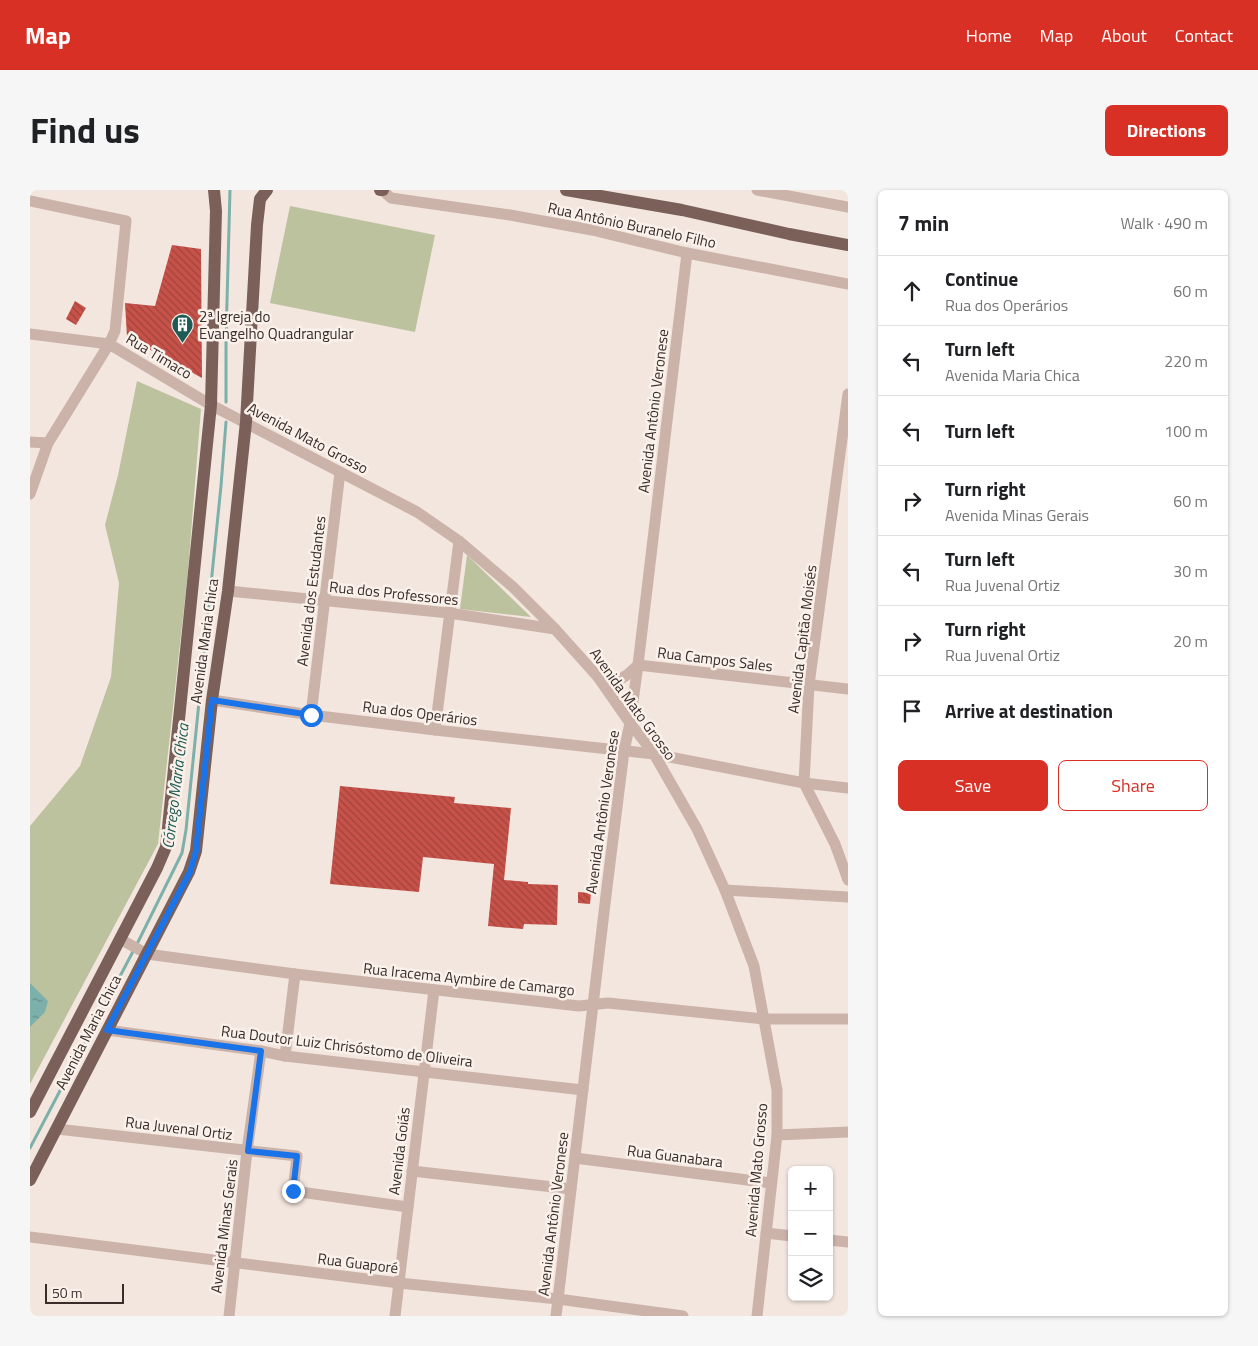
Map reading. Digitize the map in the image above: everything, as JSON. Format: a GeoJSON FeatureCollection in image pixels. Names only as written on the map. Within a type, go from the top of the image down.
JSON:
{"type":"FeatureCollection","features":[{"type":"Feature","properties":{"kind":"main road","name":"Avenida Maria Chica"},"geometry":{"type":"LineString","coordinates":[[30,1112],[122,940],[166,847],[212,405],[216,211],[214,190]]}},
{"type":"Feature","properties":{"kind":"main road","name":"Avenida Maria Chica"},"geometry":{"type":"LineString","coordinates":[[30,1180],[145,954],[190,872],[196,851],[212,700],[228,591],[246,422],[257,225],[260,199],[267,190]]}},
{"type":"Feature","properties":{"kind":"main road"},"geometry":{"type":"LineString","coordinates":[[566,190],[682,210],[848,245]]}},
{"type":"Feature","properties":{"kind":"street"},"geometry":{"type":"LineString","coordinates":[[30,494],[48,443],[109,344],[115,331],[126,221],[30,202],[31,190]]}},
{"type":"Feature","properties":{"kind":"street","name":"Rua Antônio Buranelo Filho"},"geometry":{"type":"LineString","coordinates":[[382,190],[391,198],[510,215],[592,230],[687,253],[848,284]]}},
{"type":"Feature","properties":{"kind":"street"},"geometry":{"type":"LineString","coordinates":[[757,190],[848,207]]}},
{"type":"Feature","properties":{"kind":"street","name":"Avenida Antônio Veronese"},"geometry":{"type":"LineString","coordinates":[[556,1316],[624,751],[638,665],[687,253]]}},
{"type":"Feature","properties":{"kind":"street","name":"Rua Timaco"},"geometry":{"type":"LineString","coordinates":[[30,334],[109,344],[212,405]]}},
{"type":"Feature","properties":{"kind":"street","name":"Avenida Capitão Moisés"},"geometry":{"type":"LineString","coordinates":[[848,394],[809,685],[804,783],[835,844],[848,880]]}},
{"type":"Feature","properties":{"kind":"street","name":"Avenida Mato Grosso"},"geometry":{"type":"LineString","coordinates":[[212,405],[417,512],[459,541],[513,587],[555,629],[598,677],[654,754],[697,829],[725,890],[754,966],[764,1019],[777,1090],[777,1135],[757,1316]]}},
{"type":"Feature","properties":{"kind":"street"},"geometry":{"type":"LineString","coordinates":[[30,442],[48,443]]}},
{"type":"Feature","properties":{"kind":"street","name":"Avenida dos Estudantes"},"geometry":{"type":"LineString","coordinates":[[311,715],[340,472]]}},
{"type":"Feature","properties":{"kind":"street"},"geometry":{"type":"LineString","coordinates":[[435,730],[459,541]]}},
{"type":"Feature","properties":{"kind":"street","name":"Rua dos Professores"},"geometry":{"type":"LineString","coordinates":[[228,591],[449,613],[555,629]]}},
{"type":"Feature","properties":{"kind":"street"},"geometry":{"type":"LineString","coordinates":[[598,677],[617,681],[638,665]]}},
{"type":"Feature","properties":{"kind":"street","name":"Rua Campos Sales"},"geometry":{"type":"LineString","coordinates":[[638,665],[848,689]]}},
{"type":"Feature","properties":{"kind":"street","name":"Rua dos Operários"},"geometry":{"type":"LineString","coordinates":[[212,700],[311,715],[654,754],[804,783],[848,788]]}},
{"type":"Feature","properties":{"kind":"street"},"geometry":{"type":"LineString","coordinates":[[725,890],[848,897]]}},
{"type":"Feature","properties":{"kind":"street"},"geometry":{"type":"LineString","coordinates":[[122,940],[145,954]]}},
{"type":"Feature","properties":{"kind":"street","name":"Rua Iracema Aymbire de Camargo"},"geometry":{"type":"LineString","coordinates":[[145,954],[295,974],[579,1006],[608,1003],[764,1019],[848,1019]]}},
{"type":"Feature","properties":{"kind":"street"},"geometry":{"type":"LineString","coordinates":[[285,1056],[295,974]]}},
{"type":"Feature","properties":{"kind":"street","name":"Avenida Goiás"},"geometry":{"type":"LineString","coordinates":[[395,1316],[434,990]]}},
{"type":"Feature","properties":{"kind":"street","name":"Rua Doutor Luiz Chrisóstomo de Oliveira"},"geometry":{"type":"LineString","coordinates":[[107,1030],[285,1056],[583,1090]]}},
{"type":"Feature","properties":{"kind":"street","name":"Avenida Minas Gerais"},"geometry":{"type":"LineString","coordinates":[[228,1316],[261,1051]]}},
{"type":"Feature","properties":{"kind":"street","name":"Rua Juvenal Ortiz"},"geometry":{"type":"LineString","coordinates":[[57,1128],[297,1156],[293,1191],[408,1207]]}},
{"type":"Feature","properties":{"kind":"street"},"geometry":{"type":"LineString","coordinates":[[777,1135],[848,1132]]}},
{"type":"Feature","properties":{"kind":"street","name":"Rua Guanabara"},"geometry":{"type":"LineString","coordinates":[[575,1158],[771,1183]]}},
{"type":"Feature","properties":{"kind":"street"},"geometry":{"type":"LineString","coordinates":[[412,1171],[571,1189]]}},
{"type":"Feature","properties":{"kind":"street"},"geometry":{"type":"LineString","coordinates":[[766,1233],[788,1236]]}},
{"type":"Feature","properties":{"kind":"street","name":"Rua Guaporé"},"geometry":{"type":"LineString","coordinates":[[30,1237],[399,1283],[558,1299],[682,1316]]}},
{"type":"Feature","properties":{"kind":"street"},"geometry":{"type":"LineString","coordinates":[[833,1240],[848,1242]]}},
{"type":"Feature","properties":{"kind":"green space"},"geometry":{"type":"Polygon","coordinates":[[[290,206],[435,235],[415,332],[270,303],[290,206]]]}},
{"type":"Feature","properties":{"kind":"green space"},"geometry":{"type":"Polygon","coordinates":[[[137,381],[201,409],[188,571],[158,844],[30,1084],[30,826],[80,766],[111,677],[119,583],[105,525],[118,475],[137,381]]]}},
{"type":"Feature","properties":{"kind":"green space"},"geometry":{"type":"Polygon","coordinates":[[[467,555],[531,617],[460,609],[467,555]]]}},
{"type":"Feature","properties":{"kind":"water"},"geometry":{"type":"Polygon","coordinates":[[[30,983],[48,1001],[45,1012],[30,1027],[30,983]]]}},
{"type":"Feature","properties":{"kind":"building"},"geometry":{"type":"Polygon","coordinates":[[[172,245],[201,249],[202,378],[127,337],[125,303],[155,306],[172,245]]]}},
{"type":"Feature","properties":{"kind":"building"},"geometry":{"type":"Polygon","coordinates":[[[75,301],[86,308],[76,325],[66,319],[75,301]]]}},
{"type":"Feature","properties":{"kind":"building"},"geometry":{"type":"Polygon","coordinates":[[[340,786],[455,797],[454,803],[511,808],[504,880],[528,882],[528,884],[558,885],[557,925],[524,924],[523,929],[488,926],[494,864],[423,857],[419,892],[330,884],[340,786]]]}},
{"type":"Feature","properties":{"kind":"building"},"geometry":{"type":"Polygon","coordinates":[[[578,892],[591,893],[590,904],[578,903],[578,892]]]}},
{"type":"Feature","properties":{"kind":"waterway","name":"Córrego Maria Chica"},"geometry":{"type":"LineString","coordinates":[[226,402],[230,190]]}},
{"type":"Feature","properties":{"kind":"waterway","name":"Córrego Maria Chica"},"geometry":{"type":"LineString","coordinates":[[30,1148],[139,940],[182,853],[186,830],[226,422]]}},
{"type":"Feature","properties":{"kind":"place","name":"2ª Igreja do Evangelho Quadrangular"},"geometry":{"type":"Point","coordinates":[183,344]}},
{"type":"Feature","properties":{"kind":"route"},"geometry":{"type":"LineString","coordinates":[[293,1191],[297,1156],[248,1151],[261,1051],[107,1030],[190,872],[199,830],[212,700],[311,715]]}}]}
